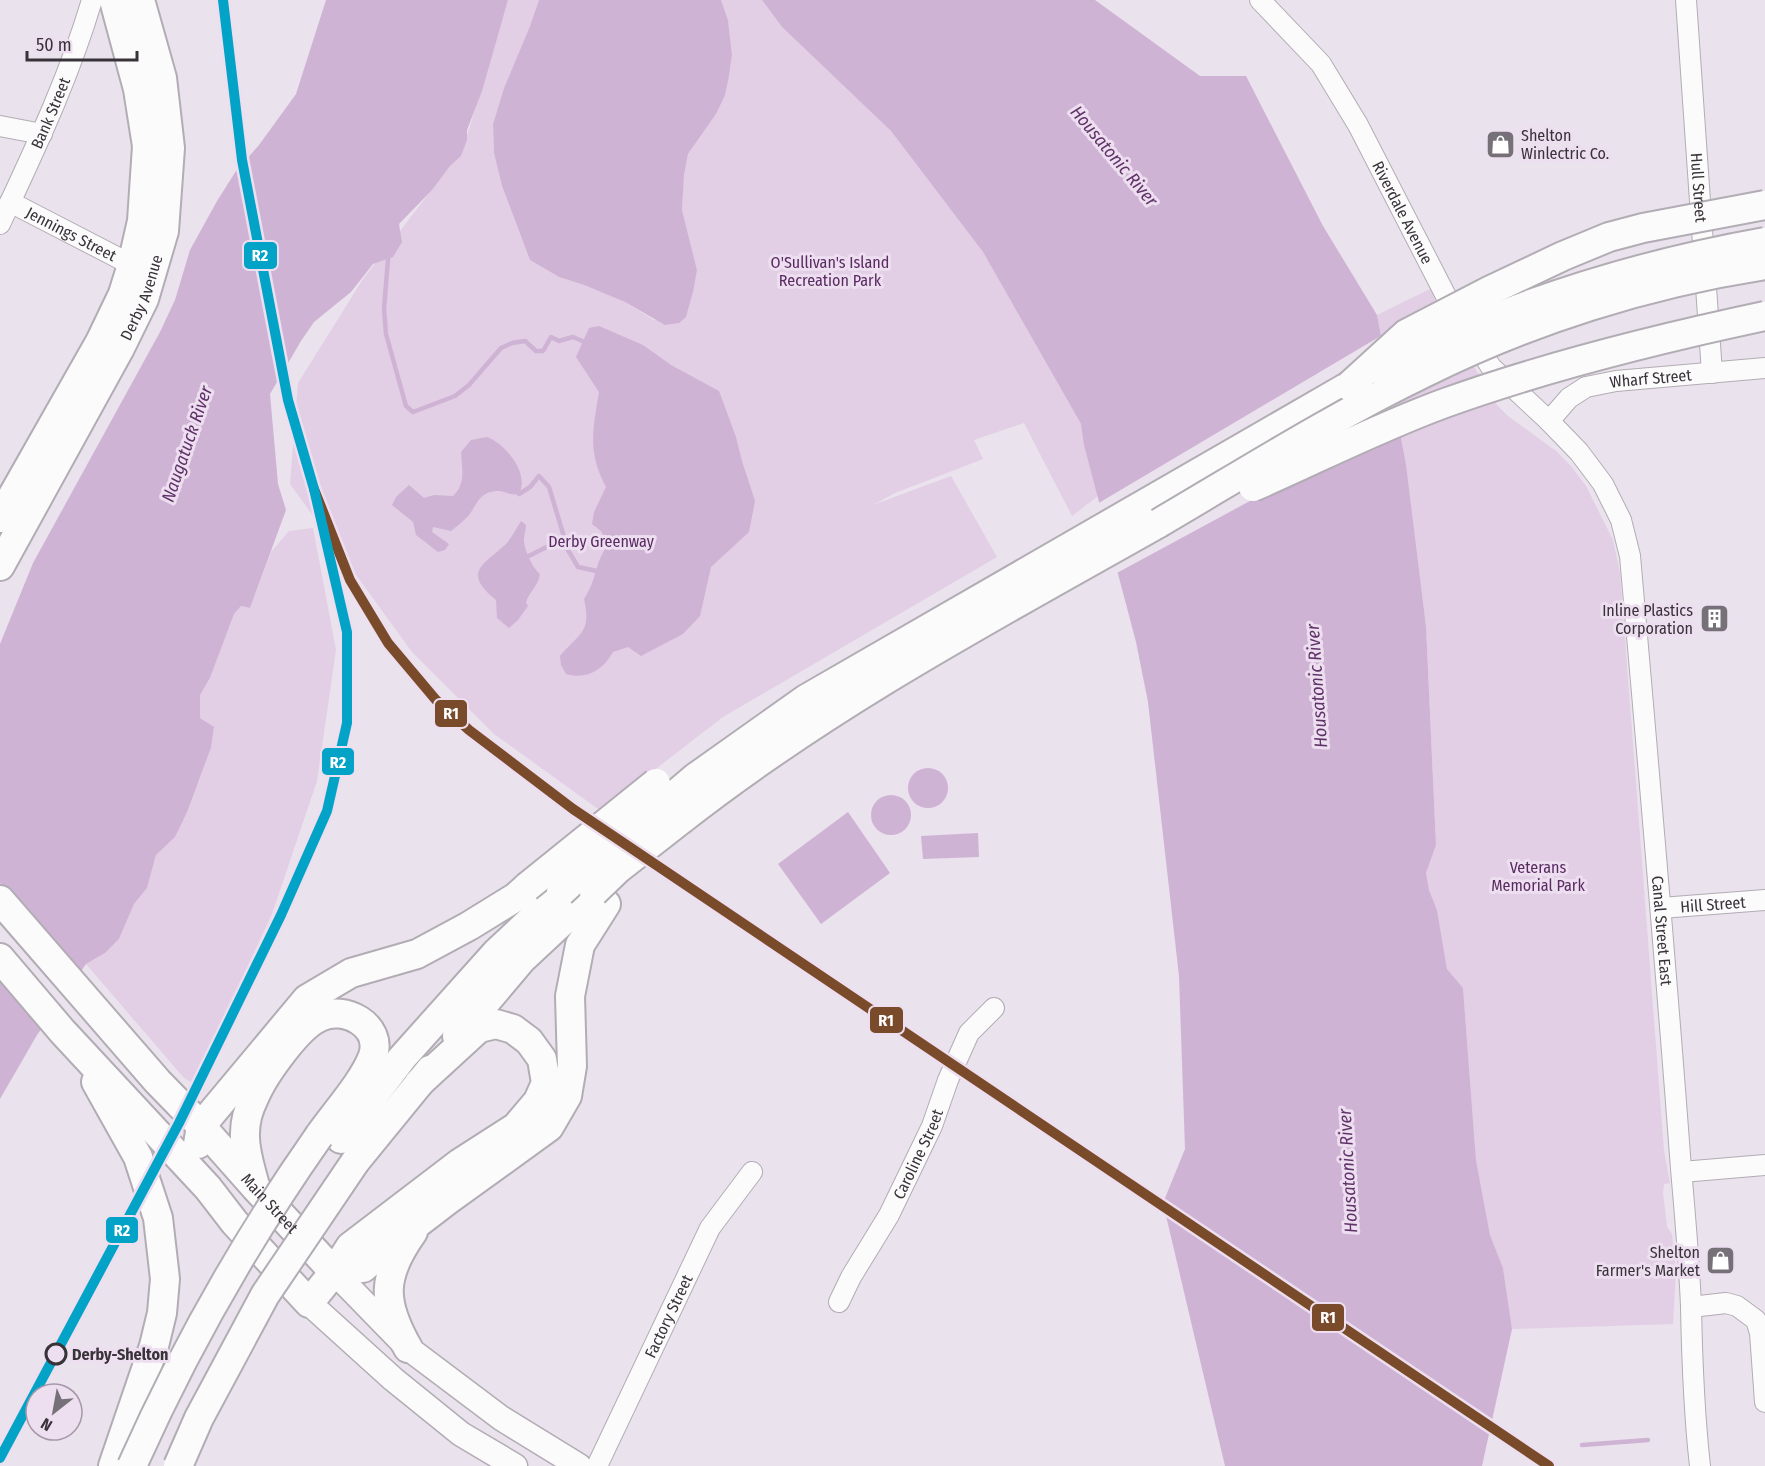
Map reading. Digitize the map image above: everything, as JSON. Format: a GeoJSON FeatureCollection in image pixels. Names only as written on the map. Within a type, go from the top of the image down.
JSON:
{"type":"FeatureCollection","features":[{"type":"Feature","properties":{"kind":"highway","name":"Derby Avenue"},"geometry":{"type":"LineString","coordinates":[[0,566],[95,372],[100,342],[123,294],[142,221],[147,146],[138,89],[114,0]]}},
{"type":"Feature","properties":{"kind":"highway","name":"Derby Avenue"},"geometry":{"type":"LineString","coordinates":[[0,518],[144,299],[164,231],[170,148],[162,78],[140,0]]}},
{"type":"Feature","properties":{"kind":"highway"},"geometry":{"type":"LineString","coordinates":[[1349,386],[1406,334],[1563,256],[1609,237],[1643,228],[1680,219],[1765,205]]}},
{"type":"Feature","properties":{"kind":"highway"},"geometry":{"type":"LineString","coordinates":[[1671,261],[1708,241],[1765,229]]}},
{"type":"Feature","properties":{"kind":"highway"},"geometry":{"type":"LineString","coordinates":[[208,1188],[199,1158],[198,1123],[307,999],[351,973],[417,954],[469,926],[516,897],[527,887],[669,800],[738,775],[846,703],[932,639],[1349,386],[1419,350],[1504,313],[1582,286],[1671,261],[1765,242]]}},
{"type":"Feature","properties":{"kind":"highway"},"geometry":{"type":"LineString","coordinates":[[334,1272],[363,1268],[384,1249],[549,1127],[567,1096],[572,1066],[570,996],[580,945],[600,898],[669,800],[728,730],[812,681],[932,639],[1159,523],[1388,391],[1493,342],[1622,297],[1693,279],[1765,265]]}},
{"type":"Feature","properties":{"kind":"highway"},"geometry":{"type":"LineString","coordinates":[[1159,523],[1204,508],[1378,430],[1481,391],[1642,345],[1765,316]]}},
{"type":"Feature","properties":{"kind":"highway"},"geometry":{"type":"LineString","coordinates":[[150,1466],[241,1288],[295,1203],[402,1058],[496,953],[590,865],[669,800]]}},
{"type":"Feature","properties":{"kind":"highway"},"geometry":{"type":"LineString","coordinates":[[418,1083],[522,959],[600,898]]}},
{"type":"Feature","properties":{"kind":"highway","name":"Main Street"},"geometry":{"type":"LineString","coordinates":[[0,900],[173,1098],[334,1272]]}},
{"type":"Feature","properties":{"kind":"highway"},"geometry":{"type":"LineString","coordinates":[[0,958],[84,1056],[208,1188],[235,1223],[309,1303],[334,1272],[350,1247],[460,1163],[516,1127],[538,1101],[546,1083],[542,1059],[529,1041],[513,1029],[496,1024],[479,1028],[418,1083],[336,1148],[273,1203],[226,1279],[183,1357],[132,1466]]}},
{"type":"Feature","properties":{"kind":"highway"},"geometry":{"type":"LineString","coordinates":[[178,1466],[199,1418],[265,1295],[336,1148],[354,1089],[373,1055],[374,1044],[367,1027],[359,1020],[338,1013],[318,1017],[279,1058],[254,1098],[247,1115],[244,1134],[255,1187]]}},
{"type":"Feature","properties":{"kind":"highway"},"geometry":{"type":"LineString","coordinates":[[84,1056],[138,1157],[158,1218],[165,1279],[162,1314],[154,1346],[113,1466]]}},
{"type":"Feature","properties":{"kind":"highway"},"geometry":{"type":"LineString","coordinates":[[408,1348],[395,1324],[389,1307],[388,1292],[397,1260],[412,1233],[427,1217]]}},
{"type":"Feature","properties":{"kind":"main road","name":"Main Street"},"geometry":{"type":"LineString","coordinates":[[334,1272],[408,1348],[501,1418],[579,1466]]}},
{"type":"Feature","properties":{"kind":"main road"},"geometry":{"type":"LineString","coordinates":[[309,1303],[393,1379],[461,1434],[515,1466]]}},
{"type":"Feature","properties":{"kind":"street","name":"Bank Street"},"geometry":{"type":"LineString","coordinates":[[0,225],[42,134],[92,0]]}},
{"type":"Feature","properties":{"kind":"street","name":"Riverdale Avenue"},"geometry":{"type":"LineString","coordinates":[[1260,0],[1321,64],[1358,126],[1447,298],[1491,367],[1549,421]]}},
{"type":"Feature","properties":{"kind":"street","name":"Hull Street"},"geometry":{"type":"LineString","coordinates":[[1686,0],[1712,373]]}},
{"type":"Feature","properties":{"kind":"street"},"geometry":{"type":"LineString","coordinates":[[0,126],[42,134]]}},
{"type":"Feature","properties":{"kind":"street","name":"Jennings Street"},"geometry":{"type":"LineString","coordinates":[[10,202],[132,264]]}},
{"type":"Feature","properties":{"kind":"street","name":"Wharf Street"},"geometry":{"type":"LineString","coordinates":[[1549,421],[1569,398],[1586,387],[1616,381],[1765,369]]}},
{"type":"Feature","properties":{"kind":"street","name":"Canal Street East"},"geometry":{"type":"LineString","coordinates":[[1549,421],[1579,452],[1603,484],[1621,520],[1630,556],[1682,1172],[1691,1307],[1690,1336],[1695,1425],[1700,1466]]}},
{"type":"Feature","properties":{"kind":"street","name":"Hill Street"},"geometry":{"type":"LineString","coordinates":[[1661,908],[1765,900]]}},
{"type":"Feature","properties":{"kind":"street","name":"Caroline Street"},"geometry":{"type":"LineString","coordinates":[[839,1302],[857,1267],[889,1215],[932,1126],[948,1080],[969,1033],[994,1008]]}},
{"type":"Feature","properties":{"kind":"street"},"geometry":{"type":"LineString","coordinates":[[1682,1172],[1765,1165]]}},
{"type":"Feature","properties":{"kind":"street","name":"Factory Street"},"geometry":{"type":"LineString","coordinates":[[597,1466],[710,1228],[753,1172]]}},
{"type":"Feature","properties":{"kind":"street"},"geometry":{"type":"LineString","coordinates":[[1691,1307],[1726,1303],[1737,1306],[1756,1320],[1760,1333],[1765,1402]]}},
{"type":"Feature","properties":{"kind":"green space","name":"Derby Greenway"},"geometry":{"type":"Polygon","coordinates":[[[508,0],[539,0],[504,88],[493,124],[494,153],[502,186],[530,260],[559,277],[625,302],[654,320],[686,317],[697,270],[682,210],[684,175],[688,154],[716,114],[729,76],[732,55],[728,20],[721,0],[762,0],[782,27],[891,131],[983,252],[1081,424],[1098,496],[1072,516],[1024,423],[974,440],[983,459],[895,493],[873,505],[951,476],[997,557],[723,717],[601,811],[494,734],[412,652],[290,484],[298,383],[363,279],[450,166],[461,156],[508,0]]]}},
{"type":"Feature","properties":{"kind":"green space","name":"Veterans Memorial Park"},"geometry":{"type":"Polygon","coordinates":[[[1432,288],[1436,304],[1497,405],[1508,416],[1556,451],[1570,465],[1586,486],[1613,540],[1620,573],[1664,1151],[1670,1183],[1664,1184],[1663,1192],[1667,1227],[1672,1234],[1676,1269],[1673,1324],[1512,1329],[1503,1268],[1490,1235],[1476,1160],[1463,988],[1447,969],[1437,910],[1429,890],[1426,873],[1436,845],[1426,625],[1406,464],[1377,315],[1432,288]]]}},
{"type":"Feature","properties":{"kind":"green space"},"geometry":{"type":"Polygon","coordinates":[[[313,528],[336,650],[317,781],[272,914],[193,1083],[184,1078],[86,964],[105,953],[119,939],[134,904],[147,888],[156,855],[175,837],[200,778],[211,748],[214,728],[200,718],[200,695],[210,678],[234,614],[241,606],[250,608],[271,552],[289,531],[313,528]]]}},
{"type":"Feature","properties":{"kind":"water","name":"Naugatuck River"},"geometry":{"type":"Polygon","coordinates":[[[326,0],[508,0],[461,156],[399,224],[402,242],[393,257],[373,264],[351,292],[314,322],[270,394],[278,484],[286,510],[250,608],[241,606],[234,614],[210,678],[200,695],[200,718],[214,727],[211,748],[187,812],[175,837],[156,855],[147,888],[134,904],[119,939],[105,953],[86,964],[37,1035],[0,1099],[0,644],[33,563],[160,332],[175,300],[190,250],[236,171],[259,145],[296,94],[326,0]]]}},
{"type":"Feature","properties":{"kind":"water"},"geometry":{"type":"Polygon","coordinates":[[[539,0],[721,0],[728,20],[732,55],[725,95],[716,114],[688,154],[682,210],[697,270],[686,317],[679,323],[665,325],[625,302],[559,277],[530,260],[502,186],[494,153],[493,124],[504,88],[539,0]]]}},
{"type":"Feature","properties":{"kind":"water","name":"Housatonic River"},"geometry":{"type":"Polygon","coordinates":[[[762,0],[1095,0],[1200,76],[1246,76],[1323,226],[1377,315],[1406,464],[1426,626],[1436,845],[1426,873],[1429,890],[1437,910],[1447,969],[1463,988],[1476,1160],[1490,1235],[1503,1268],[1512,1329],[1482,1466],[1225,1466],[1163,1203],[1185,1149],[1179,976],[1148,702],[1136,642],[1084,445],[1081,424],[983,252],[891,131],[782,27],[762,0]]]}},
{"type":"Feature","properties":{"kind":"water"},"geometry":{"type":"Polygon","coordinates":[[[599,326],[643,345],[671,365],[719,391],[736,437],[755,501],[749,532],[711,567],[700,616],[683,634],[641,656],[628,647],[613,652],[594,672],[574,676],[566,674],[561,665],[560,656],[585,626],[584,599],[607,542],[601,531],[592,524],[594,512],[606,487],[596,463],[593,440],[599,392],[576,357],[589,328],[599,326]]]}},
{"type":"Feature","properties":{"kind":"water"},"geometry":{"type":"Polygon","coordinates":[[[487,437],[502,446],[519,469],[522,486],[519,494],[491,492],[483,496],[467,517],[451,531],[433,527],[432,532],[449,544],[445,550],[438,552],[416,535],[413,522],[392,505],[396,497],[409,485],[424,498],[434,495],[453,496],[462,481],[461,452],[471,440],[487,437]]]}},
{"type":"Feature","properties":{"kind":"water"},"geometry":{"type":"Polygon","coordinates":[[[521,521],[526,525],[524,543],[527,553],[534,568],[540,574],[527,599],[528,606],[509,628],[497,618],[496,600],[480,583],[478,576],[479,570],[507,543],[521,521]]]}},
{"type":"Feature","properties":{"kind":"water"},"geometry":{"type":"Polygon","coordinates":[[[928,768],[936,769],[942,774],[947,780],[947,796],[942,802],[936,807],[928,808],[920,807],[914,802],[909,796],[908,788],[909,780],[914,774],[920,769],[928,768]]]}},
{"type":"Feature","properties":{"kind":"water"},"geometry":{"type":"Polygon","coordinates":[[[891,795],[899,796],[905,801],[910,807],[910,823],[905,829],[899,834],[891,835],[883,834],[877,829],[872,823],[871,815],[872,807],[877,801],[883,796],[891,795]]]}},
{"type":"Feature","properties":{"kind":"water"},"geometry":{"type":"Polygon","coordinates":[[[848,812],[890,873],[821,924],[778,864],[848,812]]]}},
{"type":"Feature","properties":{"kind":"water"},"geometry":{"type":"Polygon","coordinates":[[[978,833],[979,857],[923,859],[921,836],[978,833]]]}},
{"type":"Feature","properties":{"kind":"pier"},"geometry":{"type":"Polygon","coordinates":[[[1384,334],[1404,434],[1261,495],[1115,574],[1097,504],[1384,334]]]}},
{"type":"Feature","properties":{"kind":"pier"},"geometry":{"type":"Polygon","coordinates":[[[0,883],[80,977],[44,1030],[0,977],[0,883]]]}},
{"type":"Feature","properties":{"kind":"waterway"},"geometry":{"type":"LineString","coordinates":[[386,254],[388,259],[384,309],[386,334],[406,406],[413,412],[455,396],[469,385],[501,348],[512,343],[525,341],[536,351],[543,351],[551,337],[559,341],[573,337],[587,343]]}},
{"type":"Feature","properties":{"kind":"waterway"},"geometry":{"type":"LineString","coordinates":[[519,494],[530,487],[539,476],[549,487],[568,550],[578,567],[601,572]]}},
{"type":"Feature","properties":{"kind":"waterway"},"geometry":{"type":"LineString","coordinates":[[529,556],[564,538]]}},
{"type":"Feature","properties":{"kind":"waterway"},"geometry":{"type":"LineString","coordinates":[[1582,1445],[1648,1440]]}},
{"type":"Feature","properties":{"kind":"railway"},"geometry":{"type":"LineString","coordinates":[[314,489],[350,580],[388,643],[436,700],[469,730],[573,809],[1549,1466]]}},
{"type":"Feature","properties":{"kind":"transit line","name":"R2"},"geometry":{"type":"LineString","coordinates":[[0,1458],[179,1123],[281,915],[327,811],[347,723],[347,632],[314,489],[288,400],[242,160],[223,0]]}},
{"type":"Feature","properties":{"kind":"transit line","name":"R1"},"geometry":{"type":"LineString","coordinates":[[314,489],[350,580],[388,643],[436,700],[469,730],[573,809],[1549,1466]]}},
{"type":"Feature","properties":{"kind":"place","name":"Shelton Winlectric Co."},"geometry":{"type":"Point","coordinates":[1500,144]}},
{"type":"Feature","properties":{"kind":"place","name":"Inline Plastics Corporation"},"geometry":{"type":"Point","coordinates":[1714,619]}},
{"type":"Feature","properties":{"kind":"place","name":"Shelton Farmer's Market"},"geometry":{"type":"Point","coordinates":[1721,1261]}},
{"type":"Feature","properties":{"kind":"place","name":"Derby-Shelton"},"geometry":{"type":"Point","coordinates":[56,1354]}},
{"type":"Feature","properties":{"kind":"park label","name":"O'Sullivan's Island Recreation Park"},"geometry":{"type":"Point","coordinates":[830,271]}}]}
